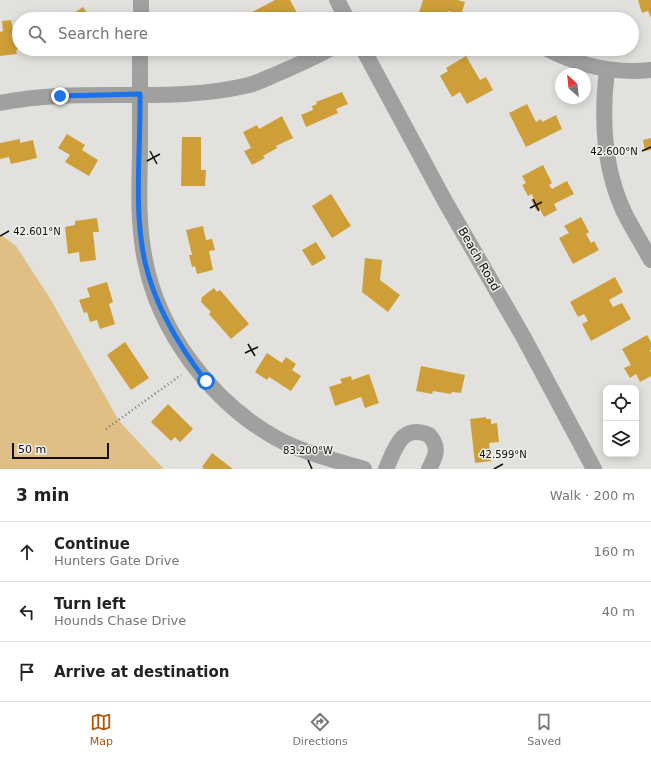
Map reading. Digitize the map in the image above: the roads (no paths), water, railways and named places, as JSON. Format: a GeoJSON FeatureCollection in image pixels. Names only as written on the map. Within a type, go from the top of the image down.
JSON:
{"type":"FeatureCollection","features":[{"type":"Feature","properties":{"kind":"street"},"geometry":{"type":"LineString","coordinates":[[140,0],[141,12]]}},
{"type":"Feature","properties":{"kind":"street"},"geometry":{"type":"LineString","coordinates":[[337,0],[343,12]]}},
{"type":"Feature","properties":{"kind":"street"},"geometry":{"type":"LineString","coordinates":[[140,56],[140,210],[145,261],[159,303],[179,343],[196,369],[216,392],[238,412],[256,425],[277,438],[300,449],[364,469]]}},
{"type":"Feature","properties":{"kind":"street"},"geometry":{"type":"LineString","coordinates":[[0,103],[21,98],[60,96],[198,93],[250,85],[316,56]]}},
{"type":"Feature","properties":{"kind":"street","name":"Beach Road"},"geometry":{"type":"LineString","coordinates":[[367,56],[446,202],[524,338],[594,469]]}},
{"type":"Feature","properties":{"kind":"street"},"geometry":{"type":"LineString","coordinates":[[564,56],[583,64],[606,70],[651,70]]}},
{"type":"Feature","properties":{"kind":"street"},"geometry":{"type":"LineString","coordinates":[[606,70],[603,126],[609,166],[625,212],[651,260]]}},
{"type":"Feature","properties":{"kind":"street"},"geometry":{"type":"LineString","coordinates":[[386,469],[402,438],[407,434],[418,431],[429,435],[436,446],[437,452],[429,469]]}}]}
